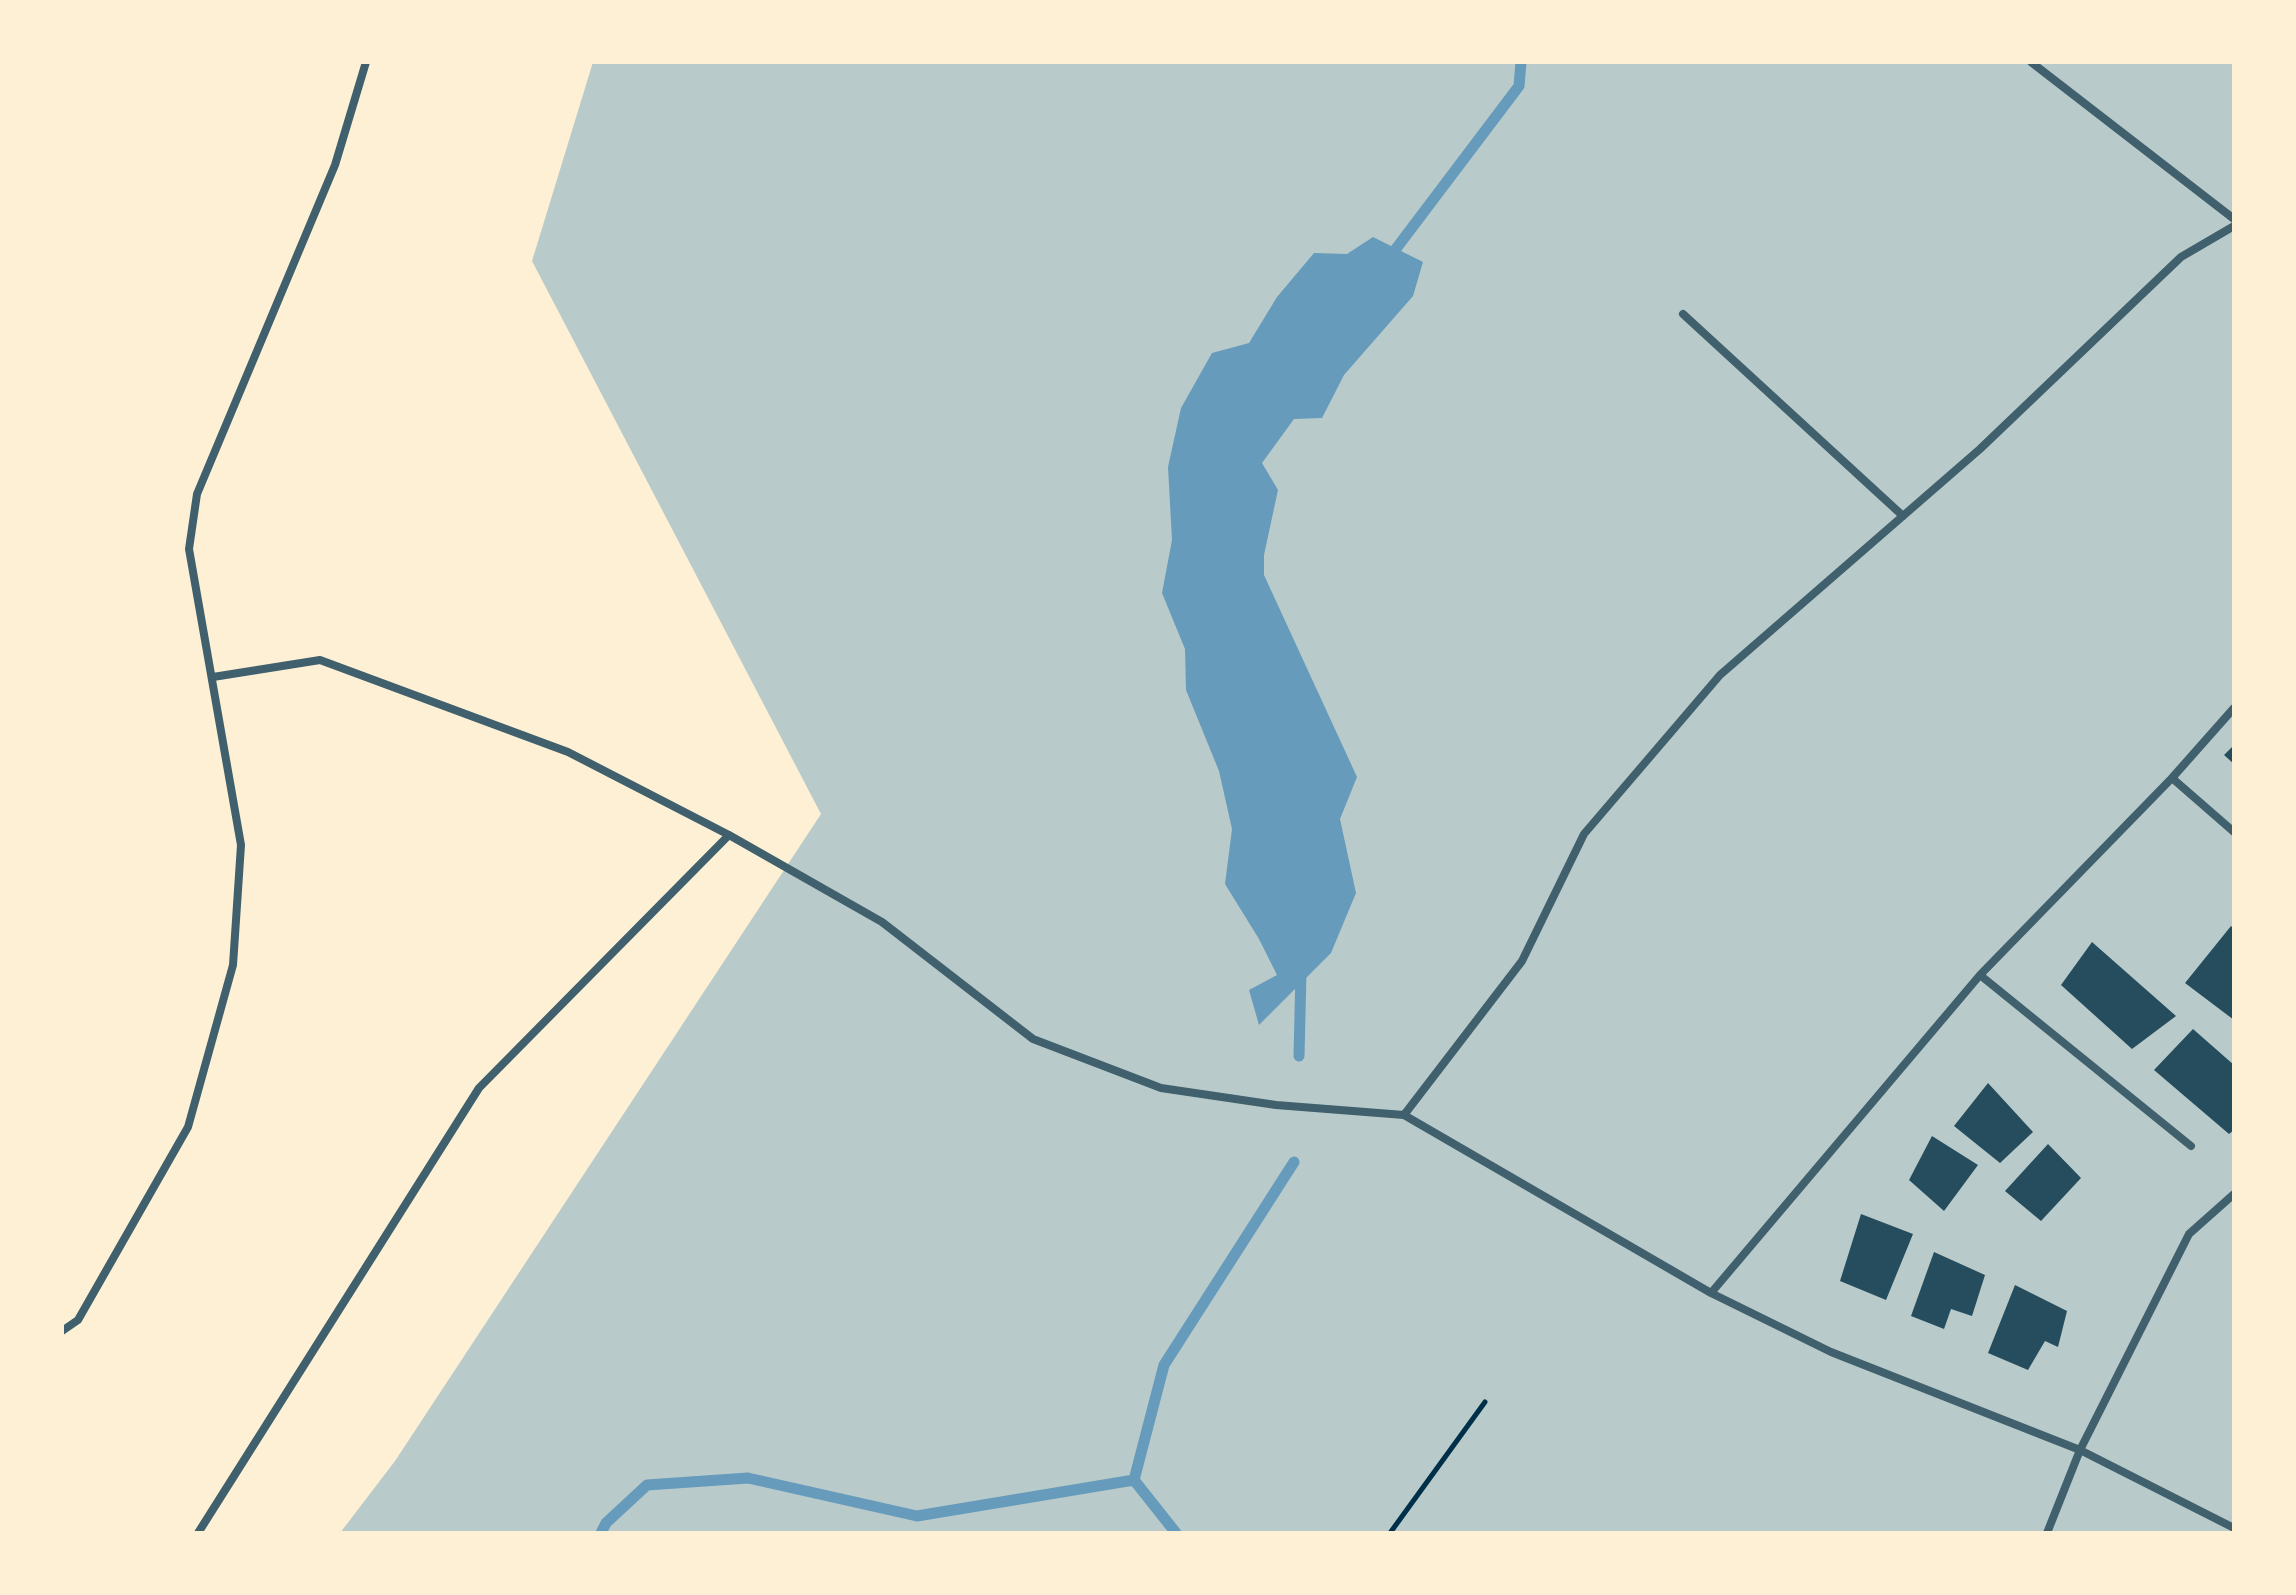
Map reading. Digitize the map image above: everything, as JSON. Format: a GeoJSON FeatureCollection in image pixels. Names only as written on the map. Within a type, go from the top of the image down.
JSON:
{"type":"FeatureCollection","features":[{"type":"Feature","properties":{"kind":"street"},"geometry":{"type":"LineString","coordinates":[[62,1331],[78,1320],[188,1127],[233,965],[241,845],[189,549],[197,494],[335,165],[366,62]]}},
{"type":"Feature","properties":{"kind":"street"},"geometry":{"type":"LineString","coordinates":[[2031,62],[2234,219]]}},
{"type":"Feature","properties":{"kind":"street"},"geometry":{"type":"LineString","coordinates":[[1404,1115],[1522,961],[1584,834],[1720,675],[1980,449],[2181,257],[2234,226]]}},
{"type":"Feature","properties":{"kind":"street"},"geometry":{"type":"LineString","coordinates":[[1683,314],[1903,516]]}},
{"type":"Feature","properties":{"kind":"street"},"geometry":{"type":"LineString","coordinates":[[213,677],[320,660],[568,752],[729,835],[882,922],[1033,1039],[1161,1088],[1276,1105],[1404,1115],[1711,1293],[1831,1352],[2080,1450],[2234,1528]]}},
{"type":"Feature","properties":{"kind":"street"},"geometry":{"type":"LineString","coordinates":[[1711,1293],[1980,975],[2172,778],[2234,708]]}},
{"type":"Feature","properties":{"kind":"street"},"geometry":{"type":"LineString","coordinates":[[2172,778],[2234,832]]}},
{"type":"Feature","properties":{"kind":"street"},"geometry":{"type":"LineString","coordinates":[[198,1533],[479,1088],[729,835]]}},
{"type":"Feature","properties":{"kind":"street"},"geometry":{"type":"LineString","coordinates":[[1980,975],[2191,1146]]}},
{"type":"Feature","properties":{"kind":"street"},"geometry":{"type":"LineString","coordinates":[[2047,1533],[2080,1450],[2189,1234],[2234,1194]]}},
{"type":"Feature","properties":{"kind":"path"},"geometry":{"type":"LineString","coordinates":[[1390,1533],[1485,1402]]}},
{"type":"Feature","properties":{"kind":"shaded area"},"geometry":{"type":"Polygon","coordinates":[[[593,62],[2234,62],[2234,1533],[340,1533],[395,1461],[821,814],[532,261],[593,62]]]}},
{"type":"Feature","properties":{"kind":"water"},"geometry":{"type":"Polygon","coordinates":[[[1373,237],[1423,262],[1413,296],[1344,375],[1322,418],[1294,419],[1262,463],[1278,490],[1264,555],[1264,575],[1357,777],[1340,819],[1356,893],[1331,953],[1259,1025],[1249,990],[1277,975],[1225,884],[1232,829],[1219,771],[1186,690],[1185,649],[1162,593],[1172,540],[1168,467],[1181,408],[1212,353],[1249,343],[1277,297],[1314,253],[1347,254],[1373,237]]]}},
{"type":"Feature","properties":{"kind":"building"},"geometry":{"type":"Polygon","coordinates":[[[2234,745],[2234,764],[2224,755],[2234,745]]]}},
{"type":"Feature","properties":{"kind":"building"},"geometry":{"type":"Polygon","coordinates":[[[2231,926],[2234,929],[2234,1020],[2185,983],[2231,926]]]}},
{"type":"Feature","properties":{"kind":"building"},"geometry":{"type":"Polygon","coordinates":[[[2092,942],[2176,1016],[2132,1049],[2061,985],[2092,942]]]}},
{"type":"Feature","properties":{"kind":"building"},"geometry":{"type":"Polygon","coordinates":[[[2193,1029],[2234,1065],[2234,1130],[2229,1134],[2154,1070],[2193,1029]]]}},
{"type":"Feature","properties":{"kind":"building"},"geometry":{"type":"Polygon","coordinates":[[[1988,1083],[2033,1132],[2000,1163],[1954,1126],[1988,1083]]]}},
{"type":"Feature","properties":{"kind":"building"},"geometry":{"type":"Polygon","coordinates":[[[1932,1136],[1978,1165],[1944,1211],[1909,1180],[1932,1136]]]}},
{"type":"Feature","properties":{"kind":"building"},"geometry":{"type":"Polygon","coordinates":[[[2048,1144],[2081,1178],[2041,1221],[2005,1191],[2048,1144]]]}},
{"type":"Feature","properties":{"kind":"building"},"geometry":{"type":"Polygon","coordinates":[[[1861,1214],[1913,1234],[1886,1300],[1840,1281],[1861,1214]]]}},
{"type":"Feature","properties":{"kind":"building"},"geometry":{"type":"Polygon","coordinates":[[[1934,1252],[1985,1275],[1972,1316],[1951,1309],[1944,1329],[1911,1316],[1934,1252]]]}},
{"type":"Feature","properties":{"kind":"building"},"geometry":{"type":"Polygon","coordinates":[[[2015,1285],[2067,1311],[2058,1347],[2045,1341],[2028,1370],[1988,1353],[2015,1285]]]}},
{"type":"Feature","properties":{"kind":"waterway"},"geometry":{"type":"LineString","coordinates":[[1389,258],[1519,86],[1521,62]]}},
{"type":"Feature","properties":{"kind":"waterway"},"geometry":{"type":"LineString","coordinates":[[1299,1056],[1301,972]]}},
{"type":"Feature","properties":{"kind":"waterway"},"geometry":{"type":"LineString","coordinates":[[1134,1480],[1164,1365],[1294,1162]]}},
{"type":"Feature","properties":{"kind":"waterway"},"geometry":{"type":"LineString","coordinates":[[601,1533],[606,1523],[647,1485],[748,1478],[917,1516],[1134,1480]]}},
{"type":"Feature","properties":{"kind":"waterway"},"geometry":{"type":"LineString","coordinates":[[1134,1480],[1176,1533]]}}]}
